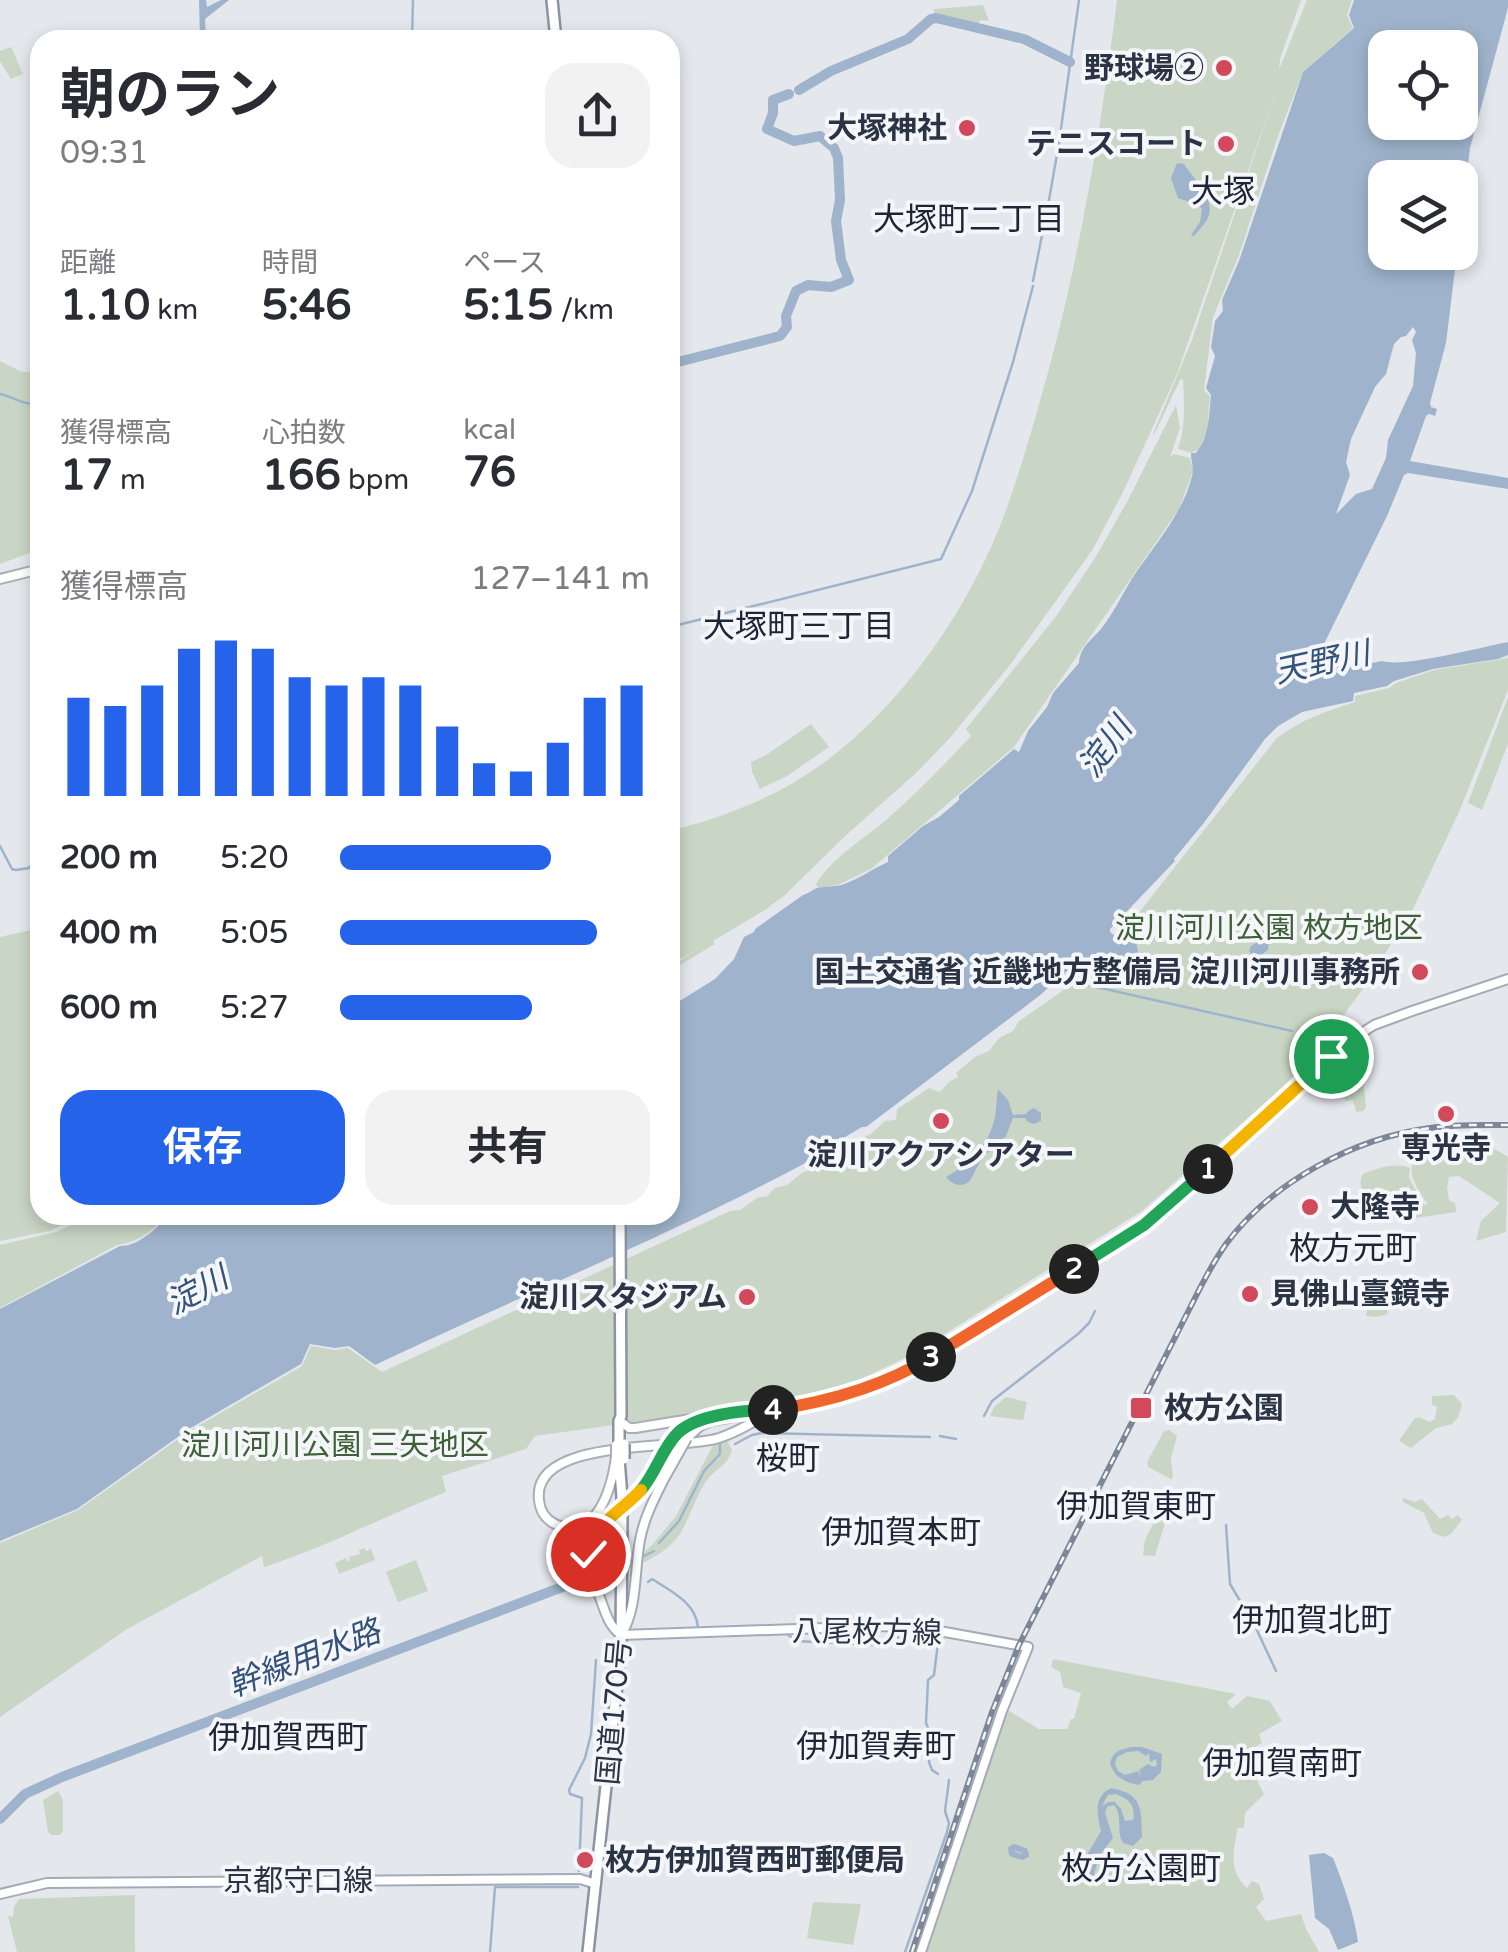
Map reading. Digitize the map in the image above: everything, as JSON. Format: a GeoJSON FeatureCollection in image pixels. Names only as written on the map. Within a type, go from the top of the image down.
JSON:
{"type":"FeatureCollection","features":[{"type":"Feature","properties":{"kind":"highway"},"geometry":{"type":"LineString","coordinates":[[552,0],[555,30]]}},
{"type":"Feature","properties":{"kind":"highway","name":"国道170号"},"geometry":{"type":"LineString","coordinates":[[588,1952],[622,1635],[620,1225]]}},
{"type":"Feature","properties":{"kind":"main road"},"geometry":{"type":"LineString","coordinates":[[0,579],[30,572]]}},
{"type":"Feature","properties":{"kind":"main road"},"geometry":{"type":"LineString","coordinates":[[720,1416],[692,1422],[676,1434],[653,1474],[596,1532],[590,1546],[594,1584],[612,1628],[622,1635],[630,1622],[646,1515],[688,1438],[700,1426],[846,1394],[916,1366],[1144,1225],[1314,1070],[1360,1034],[1412,1010],[1508,979]]}},
{"type":"Feature","properties":{"kind":"main road"},"geometry":{"type":"LineString","coordinates":[[622,1420],[634,1428],[774,1410]]}},
{"type":"Feature","properties":{"kind":"main road"},"geometry":{"type":"LineString","coordinates":[[620,1458],[604,1503],[593,1518],[577,1527],[565,1527],[544,1514],[538,1500],[541,1482],[562,1462],[593,1452],[720,1438],[774,1410]]}},
{"type":"Feature","properties":{"kind":"main road","name":"八尾枚方線"},"geometry":{"type":"LineString","coordinates":[[622,1635],[882,1626],[928,1629],[1028,1647],[1002,1711],[920,1952]]}},
{"type":"Feature","properties":{"kind":"main road","name":"京都守口線"},"geometry":{"type":"LineString","coordinates":[[0,1894],[47,1883],[580,1879],[596,1884]]}},
{"type":"Feature","properties":{"kind":"green space"},"geometry":{"type":"Polygon","coordinates":[[[1117,0],[1301,0],[1279,70],[1307,0],[1352,0],[1347,15],[1353,28],[1303,72],[1239,255],[1213,317],[1204,390],[1210,396],[1207,430],[1200,449],[1191,453],[1178,449],[1183,423],[1183,379],[1153,434],[1192,340],[1278,85],[1177,374],[1093,549],[1010,665],[915,774],[785,895],[680,965],[680,961],[694,952],[680,959],[680,828],[776,792],[838,752],[866,728],[916,672],[976,577],[1006,510],[1054,352],[1095,152],[1117,0]]]}},
{"type":"Feature","properties":{"kind":"green space"},"geometry":{"type":"Polygon","coordinates":[[[983,5],[989,21],[980,20],[978,26],[934,16],[934,9],[983,5]]]}},
{"type":"Feature","properties":{"kind":"green space"},"geometry":{"type":"Polygon","coordinates":[[[11,47],[23,74],[11,79],[0,61],[0,51],[11,47]]]}},
{"type":"Feature","properties":{"kind":"green space"},"geometry":{"type":"Polygon","coordinates":[[[0,361],[22,372],[30,372],[30,553],[0,564],[0,361]]]}},
{"type":"Feature","properties":{"kind":"green space"},"geometry":{"type":"Polygon","coordinates":[[[1176,405],[1180,428],[1170,457],[1174,454],[1190,458],[1193,471],[1179,509],[1014,747],[871,869],[838,885],[818,888],[816,884],[831,865],[908,800],[971,736],[966,729],[1057,615],[1095,558],[1176,405]]]}},
{"type":"Feature","properties":{"kind":"green space","name":"淀川河川公園 枚方地区"},"geometry":{"type":"Polygon","coordinates":[[[1508,658],[1508,690],[1459,812],[1412,911],[1362,990],[1316,1053],[1282,1088],[1142,1211],[911,1355],[859,1380],[786,1401],[535,1436],[526,1449],[442,1476],[446,1492],[264,1567],[262,1556],[127,1629],[0,1717],[0,1543],[78,1510],[191,1430],[302,1366],[311,1346],[348,1348],[382,1372],[730,1211],[740,1210],[846,1151],[885,1121],[896,1120],[897,1109],[929,1088],[940,1092],[958,1077],[956,1073],[989,1051],[999,1038],[1013,1031],[1019,1021],[1061,992],[1084,969],[1107,975],[1145,967],[1136,942],[1150,927],[1137,915],[1276,739],[1294,726],[1355,702],[1355,696],[1389,688],[1434,670],[1508,658]]]}},
{"type":"Feature","properties":{"kind":"green space"},"geometry":{"type":"Polygon","coordinates":[[[1508,697],[1508,744],[1482,810],[1468,803],[1508,697]]]}},
{"type":"Feature","properties":{"kind":"green space"},"geometry":{"type":"Polygon","coordinates":[[[811,724],[829,747],[760,789],[751,762],[811,724]]]}},
{"type":"Feature","properties":{"kind":"green space"},"geometry":{"type":"Polygon","coordinates":[[[30,930],[30,1225],[62,1225],[0,1241],[0,937],[30,930]]]}},
{"type":"Feature","properties":{"kind":"green space"},"geometry":{"type":"Polygon","coordinates":[[[1363,1079],[1366,1107],[1356,1112],[1353,1100],[1345,1101],[1342,1083],[1363,1079]]]}},
{"type":"Feature","properties":{"kind":"green space"},"geometry":{"type":"Polygon","coordinates":[[[1474,1141],[1508,1157],[1506,1232],[1476,1241],[1481,1221],[1500,1203],[1459,1176],[1449,1177],[1447,1188],[1456,1212],[1409,1219],[1409,1183],[1407,1202],[1392,1195],[1365,1193],[1362,1189],[1363,1174],[1386,1166],[1404,1166],[1410,1168],[1409,1178],[1424,1205],[1428,1204],[1416,1186],[1413,1163],[1430,1151],[1474,1141]]]}},
{"type":"Feature","properties":{"kind":"green space"},"geometry":{"type":"Polygon","coordinates":[[[71,1225],[157,1225],[0,1308],[0,1245],[71,1225]]]}},
{"type":"Feature","properties":{"kind":"green space"},"geometry":{"type":"Polygon","coordinates":[[[1379,1281],[1388,1314],[1366,1316],[1372,1282],[1379,1281]]]}},
{"type":"Feature","properties":{"kind":"green space"},"geometry":{"type":"Polygon","coordinates":[[[1454,1395],[1462,1404],[1452,1424],[1436,1428],[1411,1448],[1399,1441],[1414,1419],[1435,1419],[1437,1407],[1432,1405],[1432,1396],[1454,1395]]]}},
{"type":"Feature","properties":{"kind":"green space"},"geometry":{"type":"Polygon","coordinates":[[[1006,1397],[1027,1402],[1023,1420],[990,1416],[1006,1397]]]}},
{"type":"Feature","properties":{"kind":"green space"},"geometry":{"type":"Polygon","coordinates":[[[1164,1431],[1177,1436],[1171,1479],[1148,1467],[1147,1462],[1164,1431]]]}},
{"type":"Feature","properties":{"kind":"green space"},"geometry":{"type":"Polygon","coordinates":[[[727,1441],[732,1450],[730,1455],[705,1483],[677,1538],[647,1561],[598,1579],[596,1572],[641,1555],[652,1545],[676,1516],[712,1447],[727,1441]]]}},
{"type":"Feature","properties":{"kind":"green space"},"geometry":{"type":"Polygon","coordinates":[[[1403,1498],[1415,1502],[1422,1499],[1440,1519],[1458,1515],[1462,1520],[1451,1534],[1443,1537],[1433,1533],[1424,1513],[1403,1502],[1403,1498]]]}},
{"type":"Feature","properties":{"kind":"green space"},"geometry":{"type":"Polygon","coordinates":[[[1160,1510],[1168,1513],[1155,1556],[1143,1555],[1145,1540],[1160,1510]]]}},
{"type":"Feature","properties":{"kind":"green space"},"geometry":{"type":"Polygon","coordinates":[[[371,1549],[375,1560],[339,1574],[335,1563],[346,1558],[350,1561],[349,1557],[360,1554],[359,1550],[371,1549]]]}},
{"type":"Feature","properties":{"kind":"green space"},"geometry":{"type":"Polygon","coordinates":[[[416,1560],[428,1591],[398,1602],[386,1572],[416,1560]]]}},
{"type":"Feature","properties":{"kind":"green space"},"geometry":{"type":"Polygon","coordinates":[[[1053,1659],[1236,1694],[1227,1702],[1232,1709],[1247,1696],[1270,1701],[1282,1721],[1259,1734],[1262,1743],[1243,1753],[1264,1794],[1245,1813],[1244,1828],[1238,1828],[1234,1868],[1247,1888],[1252,1881],[1259,1884],[1264,1899],[1256,1907],[1266,1921],[1301,1914],[1319,1952],[925,1952],[1002,1721],[1009,1711],[1039,1729],[1067,1729],[1074,1719],[1081,1693],[1063,1687],[1060,1672],[1051,1667],[1053,1659]]]}},
{"type":"Feature","properties":{"kind":"green space"},"geometry":{"type":"Polygon","coordinates":[[[58,1791],[63,1800],[63,1831],[51,1835],[43,1800],[58,1791]]]}},
{"type":"Feature","properties":{"kind":"green space"},"geometry":{"type":"Polygon","coordinates":[[[135,1895],[138,1952],[17,1952],[8,1916],[13,1917],[19,1899],[135,1895]]]}},
{"type":"Feature","properties":{"kind":"green space"},"geometry":{"type":"Polygon","coordinates":[[[813,1902],[861,1904],[853,1945],[807,1938],[813,1902]]]}},
{"type":"Feature","properties":{"kind":"water"},"geometry":{"type":"Polygon","coordinates":[[[199,0],[206,0],[207,7],[229,0],[205,19],[206,30],[200,30],[199,0]]]}},
{"type":"Feature","properties":{"kind":"water","name":"淀川"},"geometry":{"type":"Polygon","coordinates":[[[1354,0],[1508,0],[1478,119],[1478,30],[1368,30],[1368,140],[1472,140],[1469,160],[1368,160],[1368,270],[1455,270],[1446,343],[1430,403],[1437,409],[1435,416],[1426,416],[1410,461],[1508,478],[1508,489],[1404,475],[1318,656],[1323,664],[1345,660],[1347,668],[1424,659],[1508,642],[1508,655],[1433,669],[1354,693],[1353,701],[1302,712],[1278,726],[1175,861],[1110,929],[1118,938],[1137,916],[1149,927],[1136,942],[1143,969],[1108,976],[1074,965],[866,1127],[809,1161],[648,1241],[375,1365],[349,1346],[310,1344],[301,1364],[189,1429],[77,1509],[0,1541],[0,1309],[120,1246],[140,1240],[159,1225],[680,1225],[680,1001],[715,979],[734,959],[744,937],[803,895],[817,888],[842,885],[888,862],[888,856],[939,817],[1014,749],[1019,752],[1053,693],[1079,663],[1085,646],[1108,619],[1188,490],[1193,470],[1191,453],[1200,447],[1208,426],[1211,395],[1206,388],[1215,356],[1211,347],[1215,321],[1223,311],[1222,300],[1303,72],[1354,28],[1349,15],[1354,0]],[[1413,327],[1394,344],[1386,374],[1375,387],[1351,439],[1346,462],[1350,475],[1336,514],[1356,494],[1372,489],[1386,458],[1388,440],[1413,386],[1416,353],[1412,340],[1416,332],[1413,327]]]}},
{"type":"Feature","properties":{"kind":"water"},"geometry":{"type":"Polygon","coordinates":[[[1177,163],[1184,164],[1200,185],[1210,207],[1205,223],[1194,236],[1191,235],[1200,222],[1202,209],[1178,198],[1171,178],[1177,163]]]}},
{"type":"Feature","properties":{"kind":"water"},"geometry":{"type":"Polygon","coordinates":[[[1261,924],[1269,939],[1268,950],[1252,956],[1249,951],[1258,942],[1261,924]]]}},
{"type":"Feature","properties":{"kind":"water"},"geometry":{"type":"Polygon","coordinates":[[[998,1089],[1008,1100],[1013,1115],[1026,1114],[1034,1108],[1041,1113],[1041,1121],[1034,1124],[1025,1118],[1013,1118],[1006,1136],[982,1158],[970,1181],[954,1184],[946,1177],[962,1167],[987,1139],[995,1117],[998,1089]]]}},
{"type":"Feature","properties":{"kind":"water"},"geometry":{"type":"Polygon","coordinates":[[[1142,1747],[1162,1754],[1161,1772],[1139,1785],[1121,1778],[1110,1763],[1115,1753],[1142,1747]],[[1138,1751],[1127,1752],[1117,1757],[1115,1764],[1125,1775],[1138,1771],[1141,1778],[1139,1770],[1148,1764],[1157,1765],[1156,1759],[1150,1762],[1149,1753],[1146,1756],[1138,1751]]]}},
{"type":"Feature","properties":{"kind":"water"},"geometry":{"type":"Polygon","coordinates":[[[1111,1788],[1135,1798],[1142,1837],[1133,1846],[1123,1843],[1117,1809],[1114,1805],[1107,1807],[1105,1813],[1113,1838],[1099,1856],[1092,1882],[1088,1881],[1085,1866],[1074,1885],[1078,1870],[1101,1831],[1098,1806],[1105,1791],[1111,1788]],[[1116,1794],[1108,1795],[1102,1806],[1115,1802],[1125,1821],[1133,1820],[1132,1806],[1116,1794]]]}},
{"type":"Feature","properties":{"kind":"water"},"geometry":{"type":"Polygon","coordinates":[[[1324,1853],[1333,1858],[1337,1868],[1358,1942],[1338,1950],[1329,1929],[1315,1918],[1309,1855],[1324,1853]]]}},
{"type":"Feature","properties":{"kind":"waterway"},"geometry":{"type":"LineString","coordinates":[[412,30],[413,0]]}},
{"type":"Feature","properties":{"kind":"waterway"},"geometry":{"type":"LineString","coordinates":[[1046,217],[1079,0]]}},
{"type":"Feature","properties":{"kind":"waterway"},"geometry":{"type":"LineString","coordinates":[[799,90],[831,71],[908,39],[936,18],[1024,39],[1070,62]]}},
{"type":"Feature","properties":{"kind":"waterway"},"geometry":{"type":"LineString","coordinates":[[680,361],[780,336],[787,327],[786,316],[796,291],[808,285],[831,287],[849,280],[841,260],[836,221],[840,200],[834,148],[820,136],[794,141],[767,129],[773,100],[789,94]]}},
{"type":"Feature","properties":{"kind":"waterway"},"geometry":{"type":"LineString","coordinates":[[1033,281],[1045,220]]}},
{"type":"Feature","properties":{"kind":"waterway"},"geometry":{"type":"LineString","coordinates":[[680,624],[941,559],[972,491],[1033,286]]}},
{"type":"Feature","properties":{"kind":"waterway"},"geometry":{"type":"LineString","coordinates":[[0,394],[30,404]]}},
{"type":"Feature","properties":{"kind":"waterway"},"geometry":{"type":"LineString","coordinates":[[0,846],[12,869],[30,867]]}},
{"type":"Feature","properties":{"kind":"waterway"},"geometry":{"type":"LineString","coordinates":[[1074,982],[1292,1031]]}},
{"type":"Feature","properties":{"kind":"waterway","name":"幹線用水路"},"geometry":{"type":"LineString","coordinates":[[984,1416],[992,1401],[1078,1334],[1095,1311]]}},
{"type":"Feature","properties":{"kind":"waterway","name":"幹線用水路"},"geometry":{"type":"LineString","coordinates":[[735,1444],[762,1433],[930,1437]]}},
{"type":"Feature","properties":{"kind":"waterway","name":"幹線用水路"},"geometry":{"type":"LineString","coordinates":[[940,1436],[956,1439]]}},
{"type":"Feature","properties":{"kind":"waterway","name":"幹線用水路"},"geometry":{"type":"LineString","coordinates":[[659,1543],[679,1521],[704,1471],[720,1454],[720,1445]]}},
{"type":"Feature","properties":{"kind":"waterway"},"geometry":{"type":"LineString","coordinates":[[1226,1525],[1230,1584],[1276,1671]]}},
{"type":"Feature","properties":{"kind":"waterway","name":"幹線用水路"},"geometry":{"type":"LineString","coordinates":[[642,1557],[654,1551]]}},
{"type":"Feature","properties":{"kind":"waterway","name":"幹線用水路"},"geometry":{"type":"LineString","coordinates":[[602,1572],[634,1560]]}},
{"type":"Feature","properties":{"kind":"waterway"},"geometry":{"type":"LineString","coordinates":[[648,1582],[652,1579],[681,1598],[693,1611],[698,1627]]}},
{"type":"Feature","properties":{"kind":"waterway","name":"幹線用水路"},"geometry":{"type":"LineString","coordinates":[[0,1819],[25,1794],[62,1777],[578,1581]]}},
{"type":"Feature","properties":{"kind":"waterway"},"geometry":{"type":"LineString","coordinates":[[884,1643],[898,1642],[899,1632],[914,1633]]}},
{"type":"Feature","properties":{"kind":"waterway"},"geometry":{"type":"LineString","coordinates":[[709,1636],[786,1633],[796,1641],[875,1645]]}},
{"type":"Feature","properties":{"kind":"waterway"},"geometry":{"type":"LineString","coordinates":[[938,1774],[929,1762],[930,1733],[926,1723],[928,1680],[934,1675],[939,1635]]}},
{"type":"Feature","properties":{"kind":"waterway"},"geometry":{"type":"LineString","coordinates":[[579,1871],[582,1798],[569,1790],[585,1758],[591,1734],[596,1660]]}},
{"type":"Feature","properties":{"kind":"waterway"},"geometry":{"type":"LineString","coordinates":[[905,1952],[947,1832],[949,1780]]}},
{"type":"Feature","properties":{"kind":"waterway"},"geometry":{"type":"LineString","coordinates":[[1014,1847],[1025,1851],[1026,1855],[1012,1854],[1014,1847]]}},
{"type":"Feature","properties":{"kind":"waterway"},"geometry":{"type":"LineString","coordinates":[[490,1952],[495,1887],[578,1887]]}},
{"type":"Feature","properties":{"kind":"railway"},"geometry":{"type":"LineString","coordinates":[[912,1952],[992,1712],[1019,1645],[1226,1244],[1267,1201],[1317,1166],[1344,1153],[1401,1133],[1430,1128],[1508,1125]]}},
{"type":"Feature","properties":{"kind":"place","name":"野球場②"},"geometry":{"type":"Point","coordinates":[1224,68]}},
{"type":"Feature","properties":{"kind":"place","name":"大塚神社"},"geometry":{"type":"Point","coordinates":[967,128]}},
{"type":"Feature","properties":{"kind":"place","name":"テニスコート"},"geometry":{"type":"Point","coordinates":[1226,144]}},
{"type":"Feature","properties":{"kind":"place","name":"国土交通省 近畿地方整備局 淀川河川事務所"},"geometry":{"type":"Point","coordinates":[1420,972]}},
{"type":"Feature","properties":{"kind":"place","name":"専光寺"},"geometry":{"type":"Point","coordinates":[1446,1114]}},
{"type":"Feature","properties":{"kind":"place","name":"淀川アクアシアター"},"geometry":{"type":"Point","coordinates":[941,1121]}},
{"type":"Feature","properties":{"kind":"place","name":"大隆寺"},"geometry":{"type":"Point","coordinates":[1310,1207]}},
{"type":"Feature","properties":{"kind":"place","name":"見佛山臺鏡寺"},"geometry":{"type":"Point","coordinates":[1250,1294]}},
{"type":"Feature","properties":{"kind":"place","name":"淀川スタジアム"},"geometry":{"type":"Point","coordinates":[747,1297]}},
{"type":"Feature","properties":{"kind":"place","name":"枚方公園"},"geometry":{"type":"Point","coordinates":[1141,1408]}},
{"type":"Feature","properties":{"kind":"place","name":"枚方伊加賀西町郵便局"},"geometry":{"type":"Point","coordinates":[585,1860]}},
{"type":"Feature","properties":{"kind":"district","name":"大塚"},"geometry":{"type":"Point","coordinates":[1223,191]}},
{"type":"Feature","properties":{"kind":"district","name":"大塚町二丁目"},"geometry":{"type":"Point","coordinates":[969,219]}},
{"type":"Feature","properties":{"kind":"district","name":"大塚町三丁目"},"geometry":{"type":"Point","coordinates":[799,626]}},
{"type":"Feature","properties":{"kind":"district","name":"枚方元町"},"geometry":{"type":"Point","coordinates":[1353,1248]}},
{"type":"Feature","properties":{"kind":"district","name":"桜町"},"geometry":{"type":"Point","coordinates":[788,1458]}},
{"type":"Feature","properties":{"kind":"district","name":"伊加賀東町"},"geometry":{"type":"Point","coordinates":[1136,1506]}},
{"type":"Feature","properties":{"kind":"district","name":"伊加賀本町"},"geometry":{"type":"Point","coordinates":[901,1532]}},
{"type":"Feature","properties":{"kind":"district","name":"伊加賀北町"},"geometry":{"type":"Point","coordinates":[1312,1620]}},
{"type":"Feature","properties":{"kind":"district","name":"伊加賀西町"},"geometry":{"type":"Point","coordinates":[288,1737]}},
{"type":"Feature","properties":{"kind":"district","name":"伊加賀寿町"},"geometry":{"type":"Point","coordinates":[876,1746]}},
{"type":"Feature","properties":{"kind":"district","name":"伊加賀南町"},"geometry":{"type":"Point","coordinates":[1282,1763]}},
{"type":"Feature","properties":{"kind":"district","name":"枚方公園町"},"geometry":{"type":"Point","coordinates":[1141,1868]}},
{"type":"Feature","properties":{"kind":"route"},"geometry":{"type":"LineString","coordinates":[[588,1554],[596,1532],[645,1486],[676,1434],[686,1426],[720,1416],[813,1403],[916,1366],[1144,1225],[1331,1056]]}},
{"type":"Feature","properties":{"kind":"water label","name":"天野川"},"geometry":{"type":"Point","coordinates":[1322,662]}},
{"type":"Feature","properties":{"kind":"park label","name":"淀川河川公園 三矢地区"},"geometry":{"type":"Point","coordinates":[335,1445]}}]}
